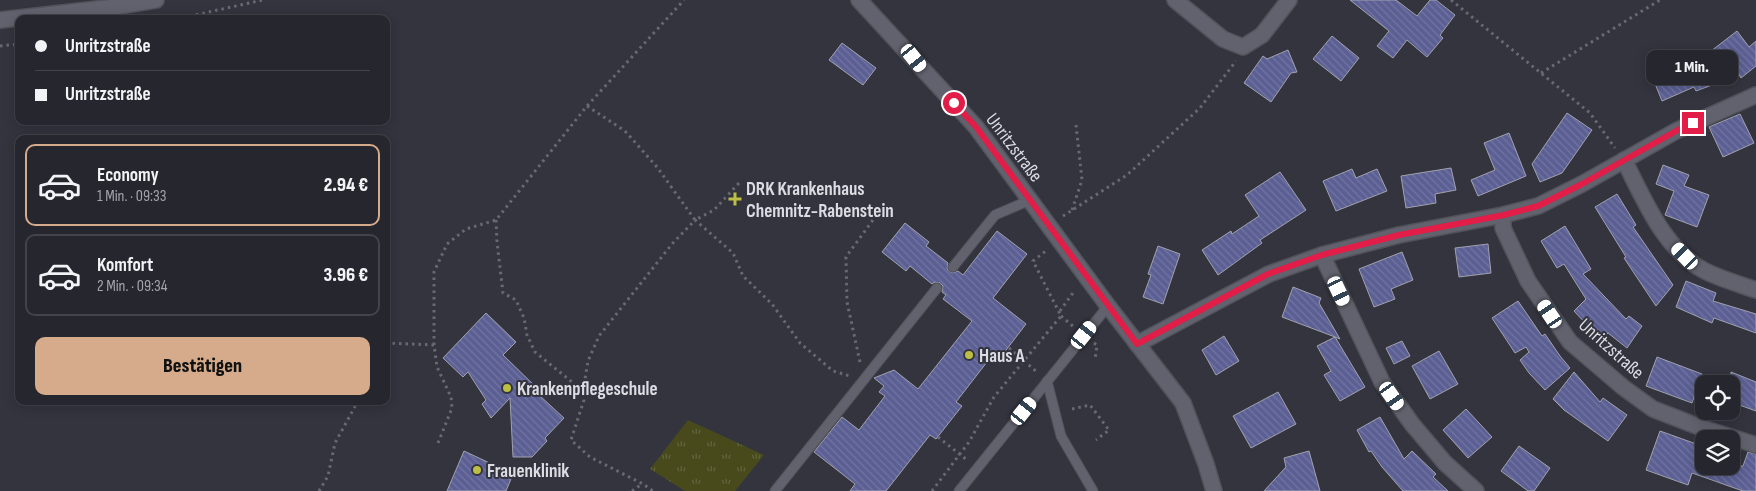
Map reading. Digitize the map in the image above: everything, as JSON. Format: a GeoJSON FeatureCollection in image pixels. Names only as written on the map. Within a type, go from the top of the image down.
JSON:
{"type":"FeatureCollection","features":[{"type":"Feature","properties":{"kind":"street"},"geometry":{"type":"LineString","coordinates":[[44,15],[156,0]]}},
{"type":"Feature","properties":{"kind":"street","name":"Unritzstraße"},"geometry":{"type":"LineString","coordinates":[[859,0],[976,127],[1085,276],[1183,403],[1214,491]]}},
{"type":"Feature","properties":{"kind":"street"},"geometry":{"type":"LineString","coordinates":[[1175,0],[1223,39],[1243,47],[1262,35],[1289,0]]}},
{"type":"Feature","properties":{"kind":"street"},"geometry":{"type":"LineString","coordinates":[[0,20],[15,18]]}},
{"type":"Feature","properties":{"kind":"street"},"geometry":{"type":"LineString","coordinates":[[1137,344],[1268,274],[1322,255],[1399,235],[1504,215],[1538,206],[1582,184],[1676,131],[1756,95]]}},
{"type":"Feature","properties":{"kind":"street"},"geometry":{"type":"LineString","coordinates":[[1624,160],[1661,231],[1685,256],[1704,270],[1756,290]]}},
{"type":"Feature","properties":{"kind":"street","name":"Unritzstraße"},"geometry":{"type":"LineString","coordinates":[[1504,215],[1503,228],[1528,280],[1570,342],[1624,388],[1653,409],[1702,428],[1756,445]]}},
{"type":"Feature","properties":{"kind":"street"},"geometry":{"type":"LineString","coordinates":[[1322,255],[1382,382],[1412,424],[1445,463],[1476,491]]}},
{"type":"Feature","properties":{"kind":"lane"},"geometry":{"type":"LineString","coordinates":[[953,267],[995,215],[1030,200]]}},
{"type":"Feature","properties":{"kind":"lane"},"geometry":{"type":"LineString","coordinates":[[775,491],[937,288]]}},
{"type":"Feature","properties":{"kind":"lane"},"geometry":{"type":"LineString","coordinates":[[959,491],[1108,306]]}},
{"type":"Feature","properties":{"kind":"lane"},"geometry":{"type":"LineString","coordinates":[[1047,381],[1061,436],[1093,491]]}},
{"type":"Feature","properties":{"kind":"path"},"geometry":{"type":"LineString","coordinates":[[195,15],[263,0]]}},
{"type":"Feature","properties":{"kind":"path"},"geometry":{"type":"LineString","coordinates":[[438,443],[452,408],[452,397],[437,367],[434,345],[434,272],[446,244],[466,229],[496,220],[587,106],[684,0]]}},
{"type":"Feature","properties":{"kind":"path"},"geometry":{"type":"LineString","coordinates":[[1451,0],[1590,113],[1624,160]]}},
{"type":"Feature","properties":{"kind":"path"},"geometry":{"type":"LineString","coordinates":[[1541,73],[1660,0]]}},
{"type":"Feature","properties":{"kind":"path"},"geometry":{"type":"LineString","coordinates":[[0,46],[15,44]]}},
{"type":"Feature","properties":{"kind":"path"},"geometry":{"type":"LineString","coordinates":[[1049,227],[1127,175],[1200,108],[1237,60],[1243,47]]}},
{"type":"Feature","properties":{"kind":"path"},"geometry":{"type":"LineString","coordinates":[[587,106],[625,131],[657,167],[694,220],[732,253],[743,276],[772,304],[800,343],[833,371],[864,380],[847,302],[846,257],[873,220]]}},
{"type":"Feature","properties":{"kind":"path"},"geometry":{"type":"LineString","coordinates":[[1072,210],[1082,180],[1076,125]]}},
{"type":"Feature","properties":{"kind":"path"},"geometry":{"type":"LineString","coordinates":[[652,491],[643,484],[590,457],[571,440],[584,400],[583,390],[588,361],[599,336],[672,244],[694,220],[714,210],[739,183]]}},
{"type":"Feature","properties":{"kind":"path"},"geometry":{"type":"LineString","coordinates":[[496,220],[503,293],[516,300],[524,318],[527,335],[535,352],[583,390]]}},
{"type":"Feature","properties":{"kind":"path"},"geometry":{"type":"LineString","coordinates":[[932,491],[970,442],[994,397],[1061,316],[1033,262],[1059,240]]}},
{"type":"Feature","properties":{"kind":"path"},"geometry":{"type":"LineString","coordinates":[[1060,311],[1085,276]]}},
{"type":"Feature","properties":{"kind":"path"},"geometry":{"type":"LineString","coordinates":[[390,343],[434,345]]}},
{"type":"Feature","properties":{"kind":"path"},"geometry":{"type":"LineString","coordinates":[[1009,348],[1047,381]]}},
{"type":"Feature","properties":{"kind":"path"},"geometry":{"type":"LineString","coordinates":[[319,491],[328,476],[335,443],[356,405]]}},
{"type":"Feature","properties":{"kind":"path"},"geometry":{"type":"LineString","coordinates":[[1072,409],[1090,405],[1109,430],[1096,440]]}},
{"type":"Feature","properties":{"kind":"path"},"geometry":{"type":"LineString","coordinates":[[938,437],[978,468]]}},
{"type":"Feature","properties":{"kind":"path"},"geometry":{"type":"LineString","coordinates":[[632,491],[643,484]]}},
{"type":"Feature","properties":{"kind":"green space"},"geometry":{"type":"Polygon","coordinates":[[[688,420],[764,455],[735,491],[685,491],[650,469],[688,420]]]}},
{"type":"Feature","properties":{"kind":"building"},"geometry":{"type":"Polygon","coordinates":[[[1350,0],[1396,0],[1417,16],[1430,0],[1436,0],[1455,15],[1440,35],[1443,38],[1427,57],[1407,40],[1393,58],[1377,46],[1389,31],[1350,0]]]}},
{"type":"Feature","properties":{"kind":"building"},"geometry":{"type":"Polygon","coordinates":[[[1737,31],[1749,47],[1756,41],[1756,66],[1741,78],[1739,75],[1696,91],[1694,87],[1662,101],[1649,69],[1698,50],[1702,58],[1737,31]]]}},
{"type":"Feature","properties":{"kind":"building"},"geometry":{"type":"Polygon","coordinates":[[[1332,36],[1359,58],[1341,81],[1313,59],[1332,36]]]}},
{"type":"Feature","properties":{"kind":"building"},"geometry":{"type":"Polygon","coordinates":[[[842,43],[876,68],[863,85],[829,60],[842,43]]]}},
{"type":"Feature","properties":{"kind":"building"},"geometry":{"type":"Polygon","coordinates":[[[1288,50],[1297,72],[1291,73],[1271,102],[1244,83],[1263,56],[1267,59],[1288,50]]]}},
{"type":"Feature","properties":{"kind":"building"},"geometry":{"type":"Polygon","coordinates":[[[1567,113],[1592,130],[1562,173],[1540,182],[1532,164],[1567,113]]]}},
{"type":"Feature","properties":{"kind":"building"},"geometry":{"type":"Polygon","coordinates":[[[1740,114],[1754,143],[1723,157],[1709,127],[1740,114]]]}},
{"type":"Feature","properties":{"kind":"building"},"geometry":{"type":"Polygon","coordinates":[[[1509,133],[1526,176],[1478,196],[1471,180],[1495,170],[1484,143],[1509,133]]]}},
{"type":"Feature","properties":{"kind":"building"},"geometry":{"type":"Polygon","coordinates":[[[1663,165],[1689,175],[1684,186],[1709,195],[1697,227],[1665,215],[1674,191],[1656,184],[1663,165]]]}},
{"type":"Feature","properties":{"kind":"building"},"geometry":{"type":"Polygon","coordinates":[[[1451,168],[1456,190],[1435,194],[1436,203],[1406,208],[1401,176],[1451,168]]]}},
{"type":"Feature","properties":{"kind":"building"},"geometry":{"type":"Polygon","coordinates":[[[1352,169],[1356,178],[1377,169],[1387,191],[1336,211],[1323,181],[1352,169]]]}},
{"type":"Feature","properties":{"kind":"building"},"geometry":{"type":"Polygon","coordinates":[[[1280,172],[1306,210],[1260,240],[1262,243],[1218,275],[1202,250],[1231,231],[1232,234],[1259,216],[1245,195],[1280,172]]]}},
{"type":"Feature","properties":{"kind":"building"},"geometry":{"type":"Polygon","coordinates":[[[1617,194],[1636,225],[1633,227],[1673,285],[1656,306],[1624,258],[1626,257],[1595,207],[1617,194]]]}},
{"type":"Feature","properties":{"kind":"building","name":"Haus A"},"geometry":{"type":"Polygon","coordinates":[[[905,223],[929,242],[926,246],[948,263],[947,269],[952,273],[958,271],[963,275],[997,231],[1027,254],[993,298],[1026,324],[1000,358],[994,353],[956,402],[962,406],[936,439],[930,435],[886,491],[850,491],[855,484],[814,452],[842,417],[859,430],[885,396],[879,392],[884,386],[874,378],[894,370],[918,389],[972,321],[943,299],[946,295],[942,292],[943,286],[940,283],[935,282],[932,284],[910,266],[906,271],[882,252],[905,223]]]}},
{"type":"Feature","properties":{"kind":"building"},"geometry":{"type":"Polygon","coordinates":[[[1565,226],[1591,269],[1583,274],[1626,319],[1629,316],[1642,326],[1627,348],[1608,333],[1601,340],[1574,311],[1586,299],[1564,264],[1557,268],[1541,241],[1565,226]]]}},
{"type":"Feature","properties":{"kind":"building"},"geometry":{"type":"Polygon","coordinates":[[[1488,244],[1491,273],[1459,277],[1455,248],[1488,244]]]}},
{"type":"Feature","properties":{"kind":"building"},"geometry":{"type":"Polygon","coordinates":[[[1158,246],[1180,254],[1163,304],[1143,297],[1151,275],[1148,274],[1158,246]]]}},
{"type":"Feature","properties":{"kind":"building"},"geometry":{"type":"Polygon","coordinates":[[[1402,252],[1413,280],[1391,289],[1395,299],[1374,307],[1359,269],[1402,252]]]}},
{"type":"Feature","properties":{"kind":"building"},"geometry":{"type":"Polygon","coordinates":[[[1686,281],[1716,293],[1713,301],[1756,314],[1756,333],[1714,318],[1712,323],[1676,307],[1686,281]]]}},
{"type":"Feature","properties":{"kind":"building"},"geometry":{"type":"Polygon","coordinates":[[[1293,287],[1321,298],[1319,303],[1340,339],[1282,317],[1293,287]]]}},
{"type":"Feature","properties":{"kind":"building"},"geometry":{"type":"Polygon","coordinates":[[[1518,301],[1542,336],[1545,334],[1570,368],[1545,390],[1520,360],[1529,352],[1526,347],[1515,353],[1492,318],[1518,301]]]}},
{"type":"Feature","properties":{"kind":"building","name":"Krankenpflegeschule"},"geometry":{"type":"Polygon","coordinates":[[[486,313],[516,342],[503,355],[541,392],[539,395],[564,418],[545,438],[547,441],[532,457],[513,457],[510,398],[491,418],[482,404],[486,400],[468,372],[463,377],[443,358],[486,313]]]}},
{"type":"Feature","properties":{"kind":"building"},"geometry":{"type":"Polygon","coordinates":[[[1224,336],[1239,361],[1216,375],[1202,350],[1224,336]]]}},
{"type":"Feature","properties":{"kind":"building"},"geometry":{"type":"Polygon","coordinates":[[[1335,337],[1365,387],[1340,401],[1324,375],[1331,371],[1317,346],[1335,337]]]}},
{"type":"Feature","properties":{"kind":"building"},"geometry":{"type":"Polygon","coordinates":[[[1402,341],[1410,356],[1394,364],[1386,348],[1402,341]]]}},
{"type":"Feature","properties":{"kind":"building"},"geometry":{"type":"Polygon","coordinates":[[[1439,351],[1458,384],[1430,399],[1412,366],[1439,351]]]}},
{"type":"Feature","properties":{"kind":"building"},"geometry":{"type":"Polygon","coordinates":[[[1657,357],[1702,374],[1695,375],[1695,394],[1692,403],[1646,386],[1657,357]]]}},
{"type":"Feature","properties":{"kind":"building"},"geometry":{"type":"Polygon","coordinates":[[[1574,372],[1600,402],[1603,398],[1627,415],[1608,441],[1564,410],[1553,399],[1574,372]]]}},
{"type":"Feature","properties":{"kind":"building"},"geometry":{"type":"Polygon","coordinates":[[[1740,376],[1756,382],[1756,411],[1740,405],[1740,376]]]}},
{"type":"Feature","properties":{"kind":"building"},"geometry":{"type":"Polygon","coordinates":[[[1278,392],[1296,424],[1251,448],[1233,416],[1278,392]]]}},
{"type":"Feature","properties":{"kind":"building"},"geometry":{"type":"Polygon","coordinates":[[[1466,409],[1492,437],[1468,458],[1443,430],[1466,409]]]}},
{"type":"Feature","properties":{"kind":"building"},"geometry":{"type":"Polygon","coordinates":[[[1380,417],[1404,459],[1412,451],[1436,474],[1433,477],[1448,491],[1403,491],[1371,451],[1369,452],[1357,430],[1380,417]]]}},
{"type":"Feature","properties":{"kind":"building"},"geometry":{"type":"Polygon","coordinates":[[[1660,431],[1695,444],[1695,474],[1692,473],[1688,485],[1646,470],[1660,431]]]}},
{"type":"Feature","properties":{"kind":"building"},"geometry":{"type":"Polygon","coordinates":[[[1519,446],[1550,468],[1534,491],[1528,491],[1501,471],[1519,446]]]}},
{"type":"Feature","properties":{"kind":"building","name":"Frauenklinik"},"geometry":{"type":"Polygon","coordinates":[[[464,451],[513,474],[506,491],[447,491],[464,451]]]}},
{"type":"Feature","properties":{"kind":"building"},"geometry":{"type":"Polygon","coordinates":[[[1309,451],[1320,491],[1264,491],[1286,467],[1284,458],[1309,451]]]}},
{"type":"Feature","properties":{"kind":"building"},"geometry":{"type":"Polygon","coordinates":[[[1748,452],[1756,454],[1756,491],[1743,491],[1698,475],[1740,475],[1740,466],[1743,466],[1748,452]]]}},
{"type":"Feature","properties":{"kind":"place","name":"DRK Krankenhaus Chemnitz-Rabenstein"},"geometry":{"type":"Point","coordinates":[735,199]}},
{"type":"Feature","properties":{"kind":"place","name":"Haus A"},"geometry":{"type":"Point","coordinates":[969,355]}},
{"type":"Feature","properties":{"kind":"place","name":"Krankenpflegeschule"},"geometry":{"type":"Point","coordinates":[507,388]}},
{"type":"Feature","properties":{"kind":"place","name":"Frauenklinik"},"geometry":{"type":"Point","coordinates":[477,470]}},
{"type":"Feature","properties":{"kind":"route"},"geometry":{"type":"LineString","coordinates":[[954,103],[976,127],[1137,344],[1268,274],[1322,255],[1399,235],[1504,215],[1538,206],[1693,123]]}}]}
